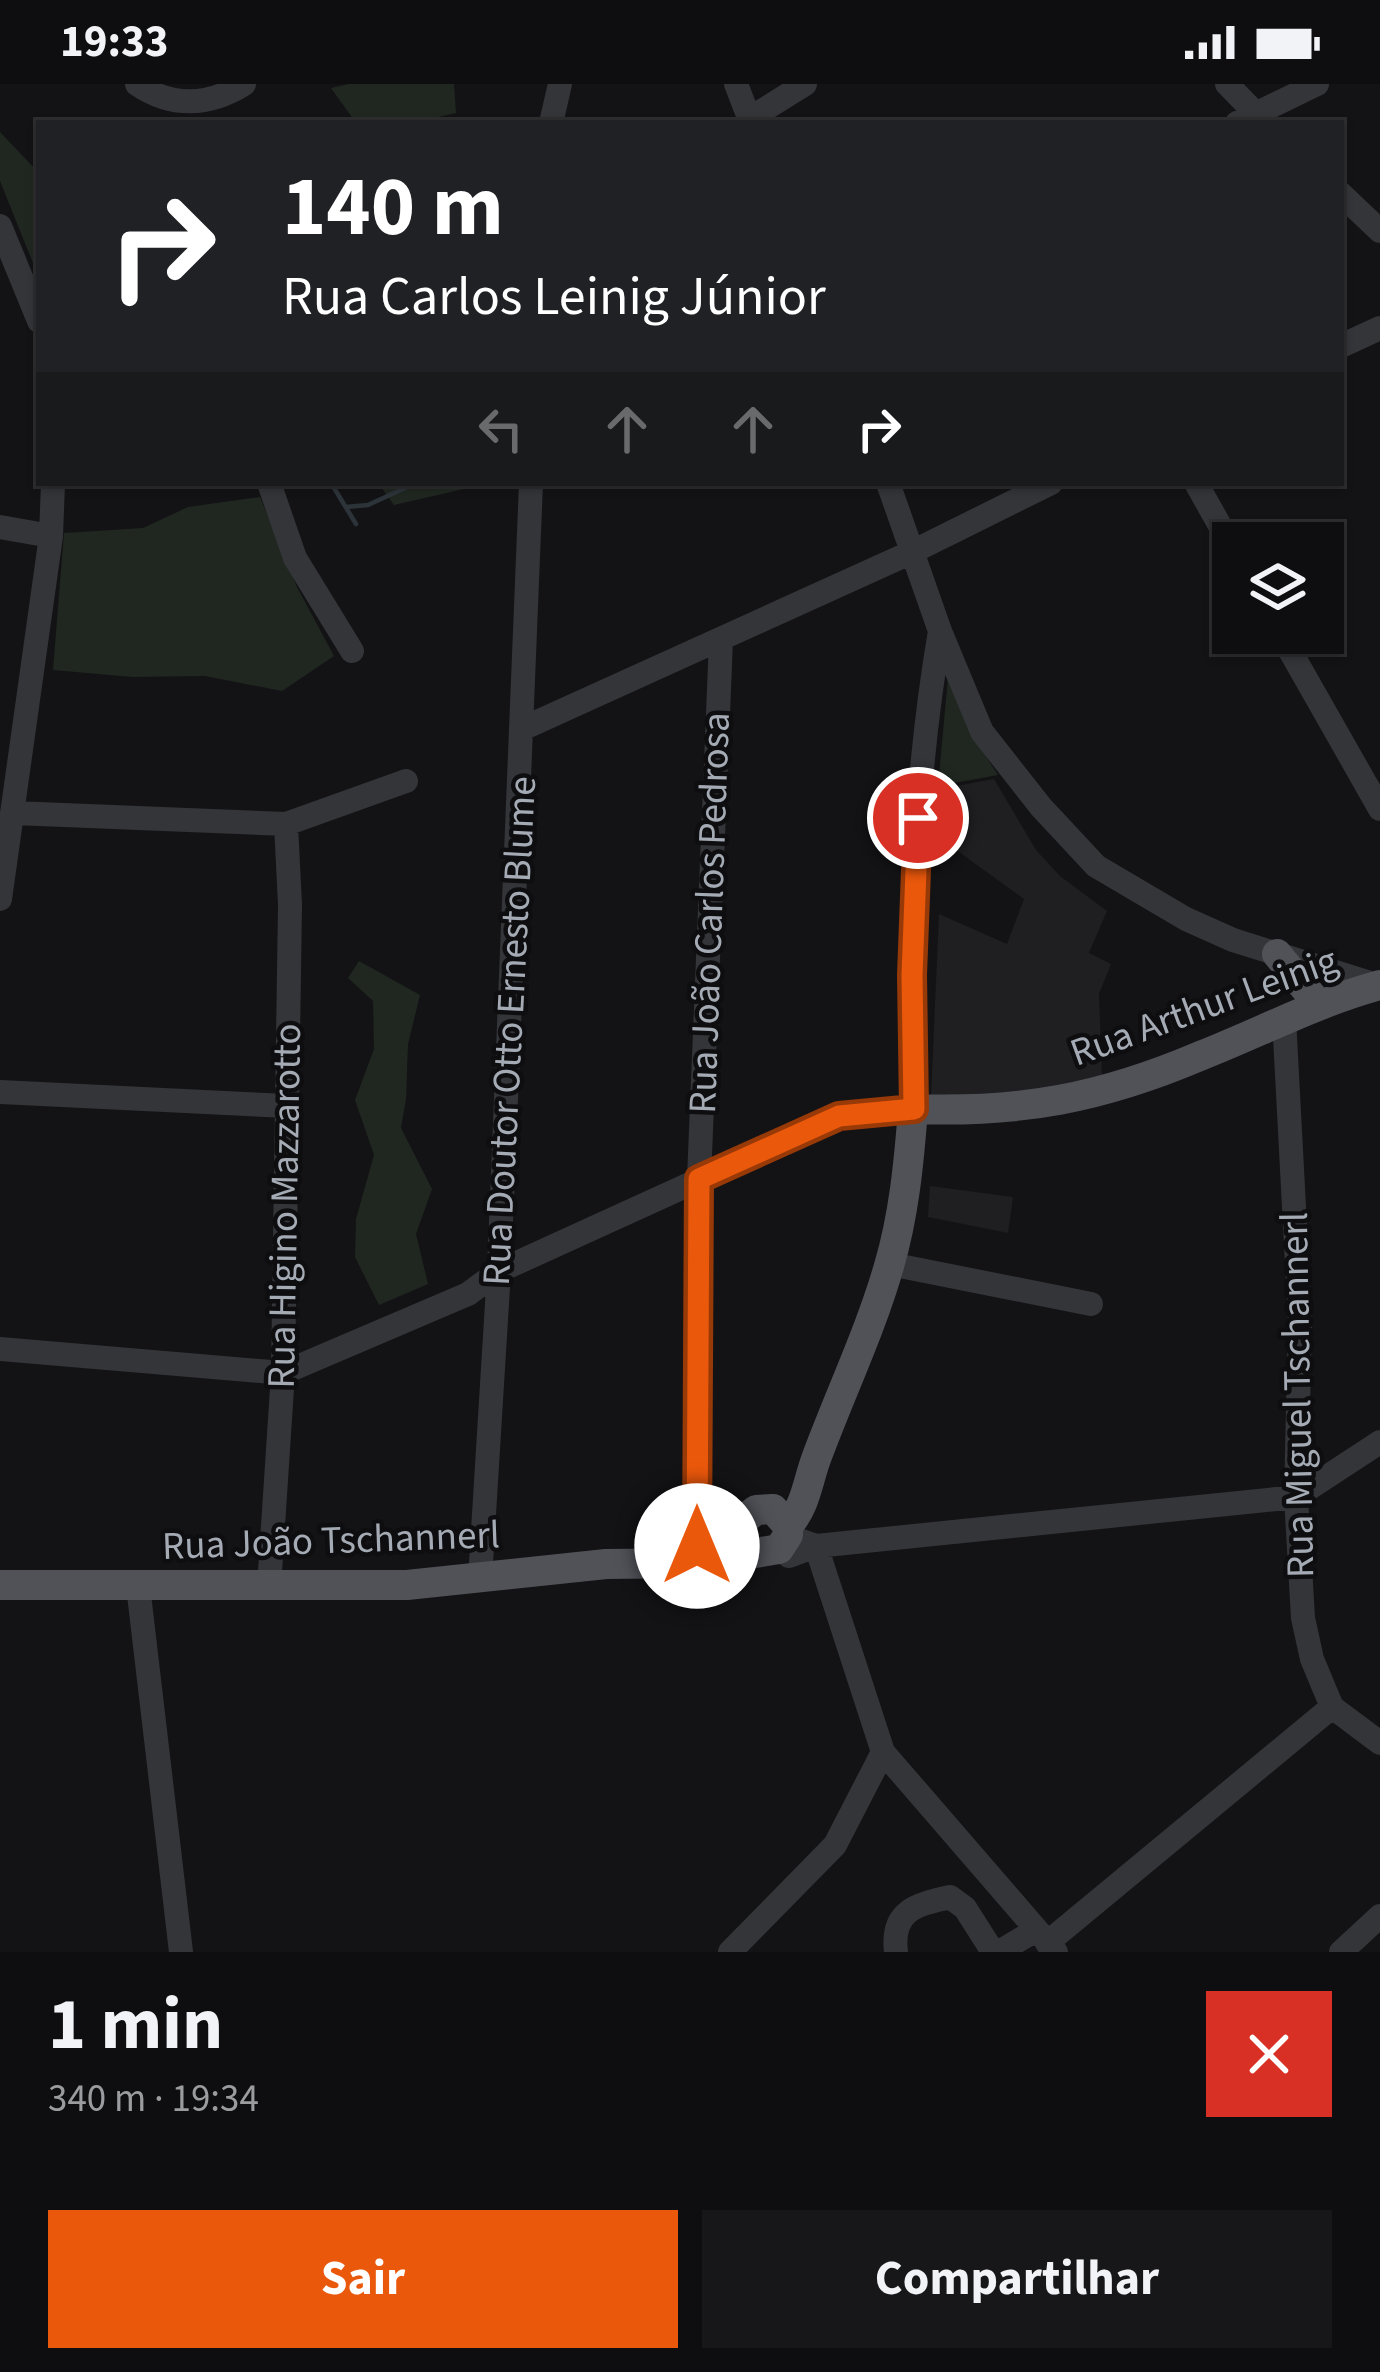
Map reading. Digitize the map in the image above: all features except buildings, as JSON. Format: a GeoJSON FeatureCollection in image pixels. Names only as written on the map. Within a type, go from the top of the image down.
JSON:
{"type":"FeatureCollection","features":[{"type":"Feature","properties":{"kind":"main road"},"geometry":{"type":"LineString","coordinates":[[1277,954],[1319,1005]]}},
{"type":"Feature","properties":{"kind":"main road","name":"Rua Arthur Leinig"},"geometry":{"type":"LineString","coordinates":[[914,1109],[1019,1109],[1055,1103],[1166,1070],[1285,1018],[1380,986]]}},
{"type":"Feature","properties":{"kind":"main road"},"geometry":{"type":"LineString","coordinates":[[779,1537],[803,1508],[816,1460],[846,1391],[890,1264],[902,1214],[914,1109]]}},
{"type":"Feature","properties":{"kind":"main road","name":"Rua João Tschannerl"},"geometry":{"type":"LineString","coordinates":[[663,1561],[697,1546],[779,1537]]}},
{"type":"Feature","properties":{"kind":"main road","name":"Rua João Tschannerl"},"geometry":{"type":"LineString","coordinates":[[0,1585],[367,1587],[663,1561],[697,1563],[779,1537]]}},
{"type":"Feature","properties":{"kind":"street"},"geometry":{"type":"LineString","coordinates":[[137,84],[172,103],[222,98],[244,84]]}},
{"type":"Feature","properties":{"kind":"street"},"geometry":{"type":"LineString","coordinates":[[552,120],[560,84]]}},
{"type":"Feature","properties":{"kind":"street"},"geometry":{"type":"LineString","coordinates":[[736,84],[750,120]]}},
{"type":"Feature","properties":{"kind":"street"},"geometry":{"type":"LineString","coordinates":[[752,120],[806,84]]}},
{"type":"Feature","properties":{"kind":"street"},"geometry":{"type":"LineString","coordinates":[[1226,84],[1252,120],[1317,84]]}},
{"type":"Feature","properties":{"kind":"street"},"geometry":{"type":"LineString","coordinates":[[1344,197],[1380,231]]}},
{"type":"Feature","properties":{"kind":"street"},"geometry":{"type":"LineString","coordinates":[[0,226],[36,314]]}},
{"type":"Feature","properties":{"kind":"street"},"geometry":{"type":"LineString","coordinates":[[1344,345],[1380,328]]}},
{"type":"Feature","properties":{"kind":"street"},"geometry":{"type":"LineString","coordinates":[[0,898],[51,536],[53,486]]}},
{"type":"Feature","properties":{"kind":"street"},"geometry":{"type":"LineString","coordinates":[[270,486],[295,558],[352,651]]}},
{"type":"Feature","properties":{"kind":"street","name":"Rua Doutor Otto Ernesto Blume"},"geometry":{"type":"LineString","coordinates":[[480,1579],[500,1271],[531,486]]}},
{"type":"Feature","properties":{"kind":"street"},"geometry":{"type":"LineString","coordinates":[[889,486],[982,732],[1041,807],[1096,866],[1186,919],[1380,986]]}},
{"type":"Feature","properties":{"kind":"street"},"geometry":{"type":"LineString","coordinates":[[524,728],[912,552],[1045,486]]}},
{"type":"Feature","properties":{"kind":"street"},"geometry":{"type":"LineString","coordinates":[[1198,486],[1218,522]]}},
{"type":"Feature","properties":{"kind":"street"},"geometry":{"type":"LineString","coordinates":[[0,527],[51,536]]}},
{"type":"Feature","properties":{"kind":"street"},"geometry":{"type":"LineString","coordinates":[[0,1349],[283,1373],[468,1294],[500,1271],[839,1116],[914,1109],[919,796],[926,711],[940,631]]}},
{"type":"Feature","properties":{"kind":"street","name":"Rua João Carlos Pedrosa"},"geometry":{"type":"LineString","coordinates":[[697,1546],[699,1179],[721,640]]}},
{"type":"Feature","properties":{"kind":"street"},"geometry":{"type":"LineString","coordinates":[[1292,654],[1380,809]]}},
{"type":"Feature","properties":{"kind":"street"},"geometry":{"type":"LineString","coordinates":[[14,813],[286,824],[406,781]]}},
{"type":"Feature","properties":{"kind":"street","name":"Rua Higino Mazzarotto"},"geometry":{"type":"LineString","coordinates":[[269,1587],[283,1373],[290,905],[286,824]]}},
{"type":"Feature","properties":{"kind":"street","name":"Rua Miguel Tschannerl"},"geometry":{"type":"LineString","coordinates":[[1285,1018],[1300,1320],[1296,1497],[1304,1618],[1312,1659],[1332,1707]]}},
{"type":"Feature","properties":{"kind":"street"},"geometry":{"type":"LineString","coordinates":[[857,1112],[890,1094],[912,1065]]}},
{"type":"Feature","properties":{"kind":"street"},"geometry":{"type":"LineString","coordinates":[[0,1092],[287,1106]]}},
{"type":"Feature","properties":{"kind":"street"},"geometry":{"type":"LineString","coordinates":[[890,1264],[1091,1304]]}},
{"type":"Feature","properties":{"kind":"street","name":"Rua João Tschannerl"},"geometry":{"type":"LineString","coordinates":[[779,1537],[1296,1497],[1380,1442]]}},
{"type":"Feature","properties":{"kind":"street"},"geometry":{"type":"LineString","coordinates":[[779,1537],[856,1668],[883,1752],[1046,1942]]}},
{"type":"Feature","properties":{"kind":"street"},"geometry":{"type":"LineString","coordinates":[[138,1586],[181,1952]]}},
{"type":"Feature","properties":{"kind":"street"},"geometry":{"type":"LineString","coordinates":[[896,1952],[894,1933],[899,1919],[923,1903],[950,1897],[999,1952],[1046,1942],[1332,1707],[1380,1743]]}},
{"type":"Feature","properties":{"kind":"street"},"geometry":{"type":"LineString","coordinates":[[730,1952],[835,1846],[883,1752]]}},
{"type":"Feature","properties":{"kind":"street"},"geometry":{"type":"LineString","coordinates":[[1343,1952],[1380,1916]]}},
{"type":"Feature","properties":{"kind":"shaded area"},"geometry":{"type":"Polygon","coordinates":[[[454,84],[456,113],[425,120],[354,120],[331,88],[454,84]]]}},
{"type":"Feature","properties":{"kind":"shaded area"},"geometry":{"type":"Polygon","coordinates":[[[0,132],[36,170],[36,271],[0,181],[0,132]]]}},
{"type":"Feature","properties":{"kind":"shaded area"},"geometry":{"type":"Polygon","coordinates":[[[380,486],[477,486],[394,505],[380,486]]]}},
{"type":"Feature","properties":{"kind":"shaded area"},"geometry":{"type":"Polygon","coordinates":[[[260,497],[297,587],[334,656],[282,691],[205,676],[132,677],[53,670],[64,533],[143,528],[188,507],[260,497]]]}},
{"type":"Feature","properties":{"kind":"shaded area"},"geometry":{"type":"Polygon","coordinates":[[[948,678],[968,729],[998,775],[938,786],[948,678]]]}},
{"type":"Feature","properties":{"kind":"shaded area"},"geometry":{"type":"Polygon","coordinates":[[[994,779],[1036,850],[1060,876],[1107,911],[1089,953],[1111,964],[1099,994],[1102,1077],[1039,1094],[931,1096],[939,914],[1007,944],[1024,899],[944,841],[940,789],[994,779]]]}},
{"type":"Feature","properties":{"kind":"shaded area"},"geometry":{"type":"Polygon","coordinates":[[[359,961],[420,995],[408,1044],[401,1128],[432,1189],[416,1234],[428,1284],[379,1305],[355,1257],[356,1219],[374,1155],[355,1100],[374,1049],[373,1001],[348,978],[359,961]]]}},
{"type":"Feature","properties":{"kind":"shaded area"},"geometry":{"type":"Polygon","coordinates":[[[930,1186],[1013,1197],[1008,1233],[928,1217],[930,1186]]]}},
{"type":"Feature","properties":{"kind":"waterway"},"geometry":{"type":"LineString","coordinates":[[333,486],[356,524]]}},
{"type":"Feature","properties":{"kind":"waterway"},"geometry":{"type":"LineString","coordinates":[[346,507],[368,505],[409,486]]}},
{"type":"Feature","properties":{"kind":"route"},"geometry":{"type":"LineString","coordinates":[[697,1546],[699,1179],[839,1116],[914,1109],[912,975],[918,818]]}}]}
